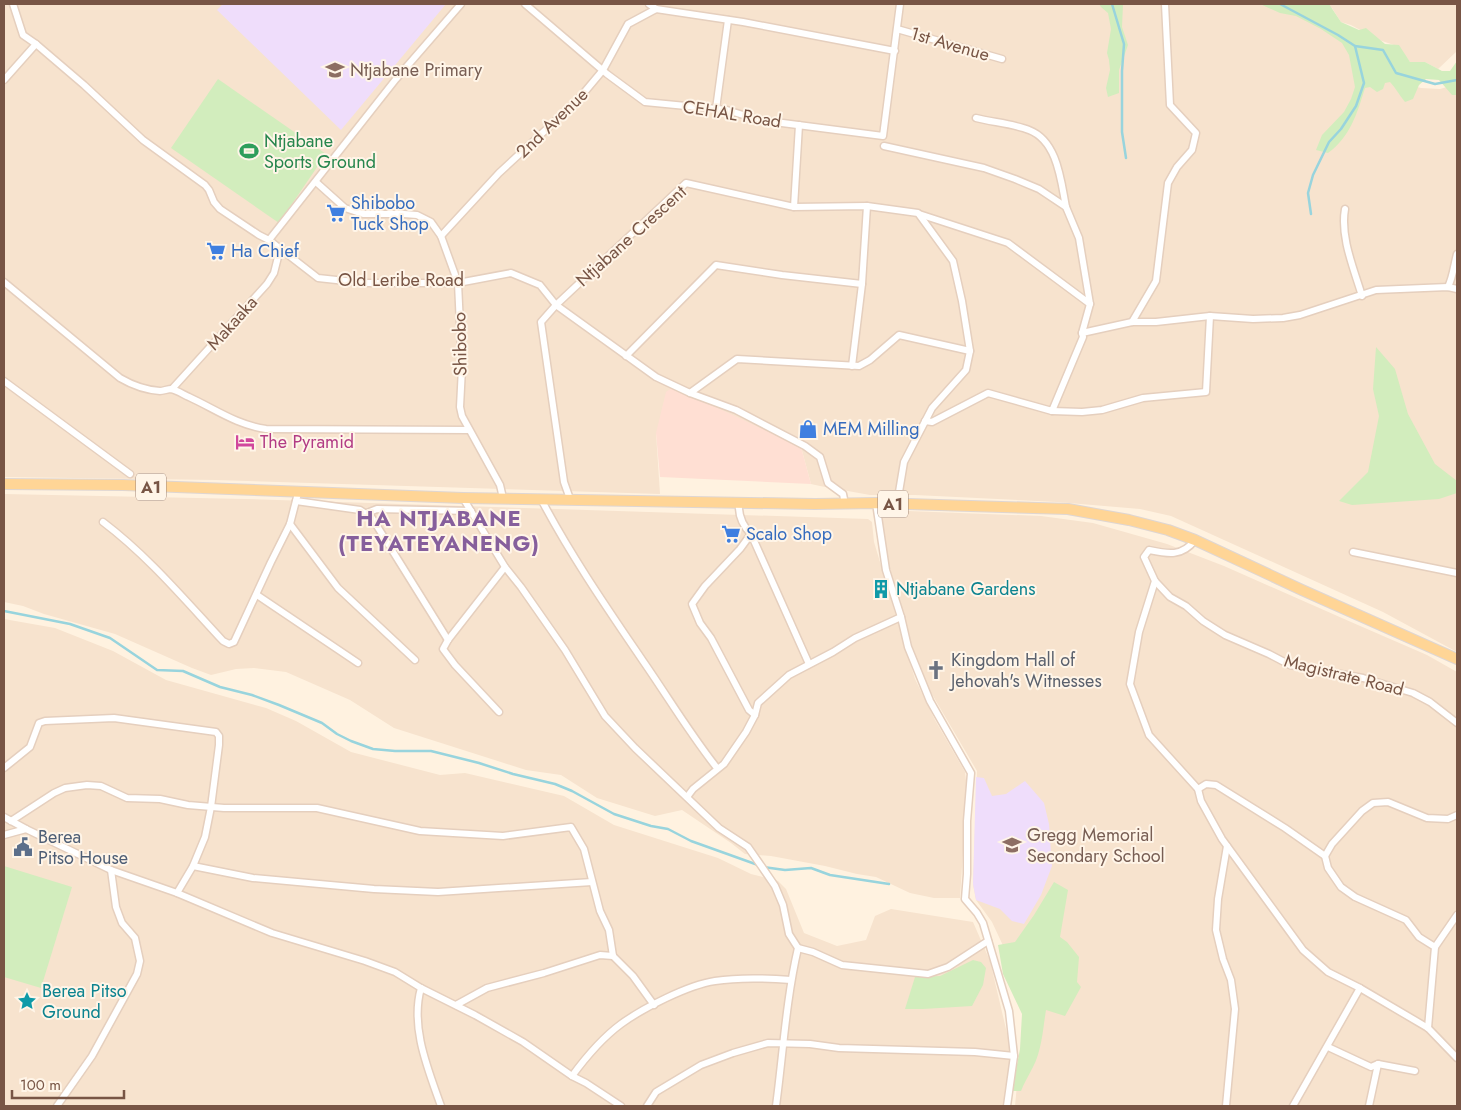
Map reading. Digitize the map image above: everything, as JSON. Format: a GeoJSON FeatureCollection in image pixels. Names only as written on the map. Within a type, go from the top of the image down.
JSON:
{"type":"FeatureCollection","features":[{"type":"Feature","properties":{"kind":"main road","name":"A1"},"geometry":{"type":"LineString","coordinates":[[4,484],[124,485],[297,497],[876,503],[1068,509],[1129,520],[1168,530],[1195,540],[1457,659]]}},
{"type":"Feature","properties":{"kind":"street","name":"Old Leribe Road"},"geometry":{"type":"LineString","coordinates":[[14,4],[23,35],[36,44],[143,140],[210,190],[214,202],[220,209],[258,235],[269,240],[318,278],[364,283],[458,283],[511,273],[540,285],[556,305],[656,378],[736,410],[805,446],[820,457],[828,483],[843,494],[845,504]]}},
{"type":"Feature","properties":{"kind":"street"},"geometry":{"type":"LineString","coordinates":[[269,240],[396,79],[461,4]]}},
{"type":"Feature","properties":{"kind":"street","name":"CEHAL Road"},"geometry":{"type":"LineString","coordinates":[[525,4],[645,102],[727,110],[759,120],[884,136]]}},
{"type":"Feature","properties":{"kind":"street"},"geometry":{"type":"LineString","coordinates":[[649,4],[656,9],[728,20],[895,51]]}},
{"type":"Feature","properties":{"kind":"street","name":"1st Avenue"},"geometry":{"type":"LineString","coordinates":[[884,136],[900,4]]}},
{"type":"Feature","properties":{"kind":"street"},"geometry":{"type":"LineString","coordinates":[[1132,322],[1156,281],[1168,183],[1177,167],[1192,150],[1196,133],[1170,105],[1165,4]]}},
{"type":"Feature","properties":{"kind":"street","name":"2nd Avenue"},"geometry":{"type":"LineString","coordinates":[[441,236],[499,174],[577,101],[604,70],[628,24],[656,9]]}},
{"type":"Feature","properties":{"kind":"street"},"geometry":{"type":"LineString","coordinates":[[716,109],[728,20]]}},
{"type":"Feature","properties":{"kind":"street","name":"1st Avenue"},"geometry":{"type":"LineString","coordinates":[[897,29],[1002,58]]}},
{"type":"Feature","properties":{"kind":"street"},"geometry":{"type":"LineString","coordinates":[[4,80],[36,44]]}},
{"type":"Feature","properties":{"kind":"street"},"geometry":{"type":"LineString","coordinates":[[976,118],[1030,130],[1046,142],[1058,164],[1066,207],[1079,238],[1090,304],[1082,333],[1083,337],[1052,411]]}},
{"type":"Feature","properties":{"kind":"street"},"geometry":{"type":"LineString","coordinates":[[794,207],[799,125]]}},
{"type":"Feature","properties":{"kind":"street"},"geometry":{"type":"LineString","coordinates":[[884,146],[984,168],[1008,176],[1039,189],[1066,207]]}},
{"type":"Feature","properties":{"kind":"street","name":"Shibobo"},"geometry":{"type":"LineString","coordinates":[[316,182],[345,208],[363,214],[417,215],[431,222],[441,236],[458,283],[462,368],[460,406],[462,416],[500,485],[503,498]]}},
{"type":"Feature","properties":{"kind":"street","name":"Ntjabane Crescent"},"geometry":{"type":"LineString","coordinates":[[570,500],[564,482],[541,322],[556,305],[686,183],[794,207],[867,206],[918,213],[1008,243],[1090,304]]}},
{"type":"Feature","properties":{"kind":"street"},"geometry":{"type":"LineString","coordinates":[[852,366],[862,284],[867,206]]}},
{"type":"Feature","properties":{"kind":"street"},"geometry":{"type":"LineString","coordinates":[[1345,209],[1344,218],[1348,248],[1362,296]]}},
{"type":"Feature","properties":{"kind":"street"},"geometry":{"type":"LineString","coordinates":[[897,504],[904,462],[932,408],[966,370],[970,351],[953,261],[918,213]]}},
{"type":"Feature","properties":{"kind":"street","name":"Makaaka"},"geometry":{"type":"LineString","coordinates":[[172,389],[267,284],[274,273],[280,249]]}},
{"type":"Feature","properties":{"kind":"street"},"geometry":{"type":"LineString","coordinates":[[1448,287],[1452,280],[1452,271],[1457,254]]}},
{"type":"Feature","properties":{"kind":"street"},"geometry":{"type":"LineString","coordinates":[[626,356],[716,265],[862,284]]}},
{"type":"Feature","properties":{"kind":"street"},"geometry":{"type":"LineString","coordinates":[[4,282],[120,378],[133,385],[147,389],[160,391],[172,389],[207,405],[237,422],[251,427],[266,429],[469,430]]}},
{"type":"Feature","properties":{"kind":"street"},"geometry":{"type":"LineString","coordinates":[[1082,333],[1132,322],[1156,322],[1210,316],[1253,319],[1283,318],[1300,315],[1376,290],[1457,288]]}},
{"type":"Feature","properties":{"kind":"street"},"geometry":{"type":"LineString","coordinates":[[925,421],[932,422],[988,393],[1052,411],[1082,412],[1102,410],[1142,398],[1206,392],[1210,316]]}},
{"type":"Feature","properties":{"kind":"street"},"geometry":{"type":"LineString","coordinates":[[690,393],[737,359],[859,366],[870,360],[899,335],[970,351]]}},
{"type":"Feature","properties":{"kind":"street"},"geometry":{"type":"LineString","coordinates":[[4,381],[130,474]]}},
{"type":"Feature","properties":{"kind":"street"},"geometry":{"type":"LineString","coordinates":[[103,522],[132,544],[229,644],[234,642],[290,524],[297,497],[360,510],[367,513],[377,524],[416,591],[448,640]]}},
{"type":"Feature","properties":{"kind":"street"},"geometry":{"type":"LineString","coordinates":[[463,498],[505,567],[565,650],[605,716],[635,748],[720,828],[748,847],[775,886],[789,934],[798,948],[813,952],[842,965],[928,974],[948,967],[988,942]]}},
{"type":"Feature","properties":{"kind":"street"},"geometry":{"type":"LineString","coordinates":[[541,499],[591,586],[686,726],[717,768]]}},
{"type":"Feature","properties":{"kind":"street"},"geometry":{"type":"LineString","coordinates":[[739,503],[738,508],[742,525],[752,534],[809,664]]}},
{"type":"Feature","properties":{"kind":"street"},"geometry":{"type":"LineString","coordinates":[[876,503],[886,570],[908,648],[930,701],[972,773],[967,821],[967,874],[964,899],[977,913],[983,923],[1009,1011],[1014,1056],[1007,1106]]}},
{"type":"Feature","properties":{"kind":"street"},"geometry":{"type":"LineString","coordinates":[[367,513],[377,509],[471,511]]}},
{"type":"Feature","properties":{"kind":"street"},"geometry":{"type":"LineString","coordinates":[[290,524],[338,588],[415,660]]}},
{"type":"Feature","properties":{"kind":"street"},"geometry":{"type":"LineString","coordinates":[[752,534],[705,586],[692,604],[700,623],[749,710],[755,715]]}},
{"type":"Feature","properties":{"kind":"street"},"geometry":{"type":"LineString","coordinates":[[1195,540],[1189,548],[1178,553],[1149,550],[1144,557],[1154,581],[1139,632],[1130,684],[1149,735],[1198,789],[1201,801],[1222,839],[1304,950],[1328,972],[1360,988],[1428,1028],[1457,1058]]}},
{"type":"Feature","properties":{"kind":"street"},"geometry":{"type":"LineString","coordinates":[[1353,552],[1457,573]]}},
{"type":"Feature","properties":{"kind":"street"},"geometry":{"type":"LineString","coordinates":[[499,712],[455,666],[443,649],[505,567]]}},
{"type":"Feature","properties":{"kind":"street","name":"Magistrate Road"},"geometry":{"type":"LineString","coordinates":[[1154,581],[1170,598],[1186,606],[1203,621],[1225,635],[1290,665],[1363,678],[1413,693],[1430,702],[1457,723]]}},
{"type":"Feature","properties":{"kind":"street"},"geometry":{"type":"LineString","coordinates":[[257,595],[358,663]]}},
{"type":"Feature","properties":{"kind":"street"},"geometry":{"type":"LineString","coordinates":[[687,797],[692,788],[724,764],[746,732],[755,715],[758,703],[789,675],[834,652],[854,638],[901,618]]}},
{"type":"Feature","properties":{"kind":"street"},"geometry":{"type":"LineString","coordinates":[[4,768],[30,747],[39,723],[44,721],[114,718],[216,732],[219,736],[219,745],[205,837],[193,866],[176,893]]}},
{"type":"Feature","properties":{"kind":"street"},"geometry":{"type":"LineString","coordinates":[[1198,789],[1206,784],[1216,785],[1285,828],[1324,856],[1328,868],[1341,887],[1355,898],[1406,920],[1419,937],[1434,947]]}},
{"type":"Feature","properties":{"kind":"street"},"geometry":{"type":"LineString","coordinates":[[10,821],[59,790],[87,785],[102,786],[127,798],[160,799],[211,807],[316,808],[330,810],[354,818],[420,831],[473,835],[522,835],[571,827],[584,849],[600,912],[609,930],[613,956],[633,976],[654,1005]]}},
{"type":"Feature","properties":{"kind":"street"},"geometry":{"type":"LineString","coordinates":[[1324,856],[1332,844],[1362,811],[1373,804],[1388,802],[1427,818],[1448,819],[1457,815]]}},
{"type":"Feature","properties":{"kind":"street"},"geometry":{"type":"LineString","coordinates":[[4,817],[26,830],[111,870],[176,893],[272,933],[395,972],[421,988],[523,1042],[572,1076],[621,1106]]}},
{"type":"Feature","properties":{"kind":"street"},"geometry":{"type":"LineString","coordinates":[[4,834],[26,830]]}},
{"type":"Feature","properties":{"kind":"street"},"geometry":{"type":"LineString","coordinates":[[1226,1106],[1236,1009],[1231,980],[1223,959],[1216,930],[1218,899],[1228,846]]}},
{"type":"Feature","properties":{"kind":"street"},"geometry":{"type":"LineString","coordinates":[[193,866],[262,879],[374,889],[438,892],[592,882]]}},
{"type":"Feature","properties":{"kind":"street"},"geometry":{"type":"LineString","coordinates":[[57,1106],[92,1056],[138,974],[140,961],[135,938],[122,923],[116,907],[111,870]]}},
{"type":"Feature","properties":{"kind":"street"},"geometry":{"type":"LineString","coordinates":[[1428,1028],[1434,947],[1457,915]]}},
{"type":"Feature","properties":{"kind":"street"},"geometry":{"type":"LineString","coordinates":[[776,1106],[791,980],[798,948]]}},
{"type":"Feature","properties":{"kind":"street"},"geometry":{"type":"LineString","coordinates":[[456,1005],[486,988],[544,973],[600,955],[613,956]]}},
{"type":"Feature","properties":{"kind":"street"},"geometry":{"type":"LineString","coordinates":[[572,1076],[588,1055],[621,1024],[684,990],[713,981],[751,978],[791,980]]}},
{"type":"Feature","properties":{"kind":"street"},"geometry":{"type":"LineString","coordinates":[[421,988],[418,998],[419,1036],[440,1106]]}},
{"type":"Feature","properties":{"kind":"street"},"geometry":{"type":"LineString","coordinates":[[1293,1106],[1328,1048],[1360,988]]}},
{"type":"Feature","properties":{"kind":"street"},"geometry":{"type":"LineString","coordinates":[[647,1106],[656,1092],[676,1078],[701,1065],[768,1043],[810,1044],[839,1048],[958,1051],[1014,1056]]}},
{"type":"Feature","properties":{"kind":"street"},"geometry":{"type":"LineString","coordinates":[[1328,1048],[1371,1067],[1378,1064],[1415,1071]]}},
{"type":"Feature","properties":{"kind":"street"},"geometry":{"type":"LineString","coordinates":[[1369,1106],[1378,1064]]}},
{"type":"Feature","properties":{"kind":"shaded area"},"geometry":{"type":"Polygon","coordinates":[[[4,4],[1290,4],[1406,84],[1421,88],[1440,89],[1457,84],[1457,652],[1383,612],[1171,516],[1140,509],[1057,502],[915,495],[870,495],[820,486],[811,484],[801,447],[656,433],[660,494],[216,480],[4,477],[4,4]]]}},
{"type":"Feature","properties":{"kind":"shaded area","name":"Ntjabane Primary"},"geometry":{"type":"Polygon","coordinates":[[[223,4],[446,4],[341,130],[217,10],[223,4]]]}},
{"type":"Feature","properties":{"kind":"shaded area"},"geometry":{"type":"Polygon","coordinates":[[[1315,4],[1457,4],[1457,51],[1438,69],[1425,62],[1410,62],[1402,51],[1394,45],[1341,22],[1332,8],[1315,4]]]}},
{"type":"Feature","properties":{"kind":"shaded area"},"geometry":{"type":"Polygon","coordinates":[[[673,387],[801,447],[811,484],[660,477],[656,433],[666,392],[673,387]]]}},
{"type":"Feature","properties":{"kind":"shaded area"},"geometry":{"type":"Polygon","coordinates":[[[4,494],[245,499],[868,519],[872,522],[874,542],[915,679],[935,720],[965,772],[967,788],[960,898],[934,898],[910,893],[876,877],[771,856],[745,854],[682,810],[655,816],[597,798],[561,775],[526,770],[394,728],[350,700],[286,672],[254,668],[236,669],[211,675],[115,634],[4,602],[4,494]]]}},
{"type":"Feature","properties":{"kind":"shaded area"},"geometry":{"type":"Polygon","coordinates":[[[882,510],[1041,516],[1093,523],[1167,544],[1224,566],[1427,655],[1457,672],[1457,1106],[1015,1106],[1030,1015],[1013,967],[992,922],[976,900],[973,884],[977,771],[926,684],[918,666],[884,548],[881,526],[882,510]]]}},
{"type":"Feature","properties":{"kind":"shaded area"},"geometry":{"type":"Polygon","coordinates":[[[4,619],[55,628],[113,651],[166,680],[266,708],[296,721],[351,752],[440,775],[465,773],[564,796],[614,825],[718,858],[751,874],[778,881],[786,889],[804,933],[837,946],[866,940],[875,916],[891,909],[973,922],[990,961],[1010,1046],[1010,1060],[1003,1106],[4,1106],[4,619]]]}},
{"type":"Feature","properties":{"kind":"shaded area","name":"Gregg Memorial Secondary School"},"geometry":{"type":"Polygon","coordinates":[[[976,777],[984,778],[992,796],[1006,794],[1025,781],[1044,803],[1049,824],[1052,866],[1041,895],[1024,924],[1012,921],[1000,909],[976,900],[973,884],[976,777]]]}},
{"type":"Feature","properties":{"kind":"green space"},"geometry":{"type":"Polygon","coordinates":[[[1099,4],[1123,4],[1122,27],[1128,45],[1119,70],[1119,93],[1108,97],[1106,88],[1110,70],[1107,53],[1111,29],[1108,13],[1099,4]]]}},
{"type":"Feature","properties":{"kind":"green space"},"geometry":{"type":"Polygon","coordinates":[[[1260,4],[1329,4],[1341,22],[1359,30],[1366,28],[1385,44],[1399,45],[1410,62],[1425,62],[1442,71],[1450,71],[1457,61],[1457,95],[1452,95],[1439,80],[1426,79],[1419,85],[1413,99],[1405,102],[1390,82],[1385,83],[1383,89],[1377,92],[1370,87],[1365,88],[1356,116],[1342,140],[1328,153],[1316,150],[1322,135],[1344,112],[1351,99],[1355,87],[1349,55],[1342,43],[1321,29],[1296,16],[1280,13],[1260,4]]]}},
{"type":"Feature","properties":{"kind":"green space","name":"Ntjabane Sports Ground"},"geometry":{"type":"Polygon","coordinates":[[[218,79],[326,154],[279,223],[171,148],[218,79]]]}},
{"type":"Feature","properties":{"kind":"green space"},"geometry":{"type":"Polygon","coordinates":[[[1376,347],[1395,369],[1408,414],[1435,464],[1457,481],[1457,493],[1439,499],[1352,505],[1339,501],[1368,472],[1379,416],[1373,389],[1376,347]]]}},
{"type":"Feature","properties":{"kind":"green space"},"geometry":{"type":"Polygon","coordinates":[[[4,866],[72,887],[41,988],[4,977],[4,866]]]}},
{"type":"Feature","properties":{"kind":"green space"},"geometry":{"type":"Polygon","coordinates":[[[1054,882],[1068,890],[1060,937],[1067,942],[1079,957],[1077,982],[1081,987],[1065,1016],[1046,1010],[1042,1039],[1036,1060],[1021,1091],[1012,1091],[1020,1049],[1022,1014],[1003,974],[998,945],[1015,942],[1054,882]]]}},
{"type":"Feature","properties":{"kind":"green space"},"geometry":{"type":"Polygon","coordinates":[[[973,960],[981,962],[986,968],[983,985],[972,1006],[905,1009],[915,977],[940,976],[973,960]]]}},
{"type":"Feature","properties":{"kind":"waterway"},"geometry":{"type":"LineString","coordinates":[[1112,4],[1124,44],[1122,132],[1126,158]]}},
{"type":"Feature","properties":{"kind":"waterway"},"geometry":{"type":"LineString","coordinates":[[1280,4],[1355,46],[1383,50],[1396,73],[1435,84],[1457,80]]}},
{"type":"Feature","properties":{"kind":"waterway"},"geometry":{"type":"LineString","coordinates":[[1311,214],[1308,193],[1313,175],[1329,142],[1341,129],[1356,106],[1364,83],[1355,46]]}},
{"type":"Feature","properties":{"kind":"waterway"},"geometry":{"type":"LineString","coordinates":[[4,611],[70,624],[110,638],[157,670],[183,671],[220,687],[252,695],[322,723],[337,734],[373,749],[431,751],[555,784],[614,814],[651,826],[668,829],[691,841],[758,865]]}},
{"type":"Feature","properties":{"kind":"waterway"},"geometry":{"type":"LineString","coordinates":[[763,867],[785,870],[811,868],[830,875],[889,884]]}},
{"type":"Feature","properties":{"kind":"place","name":"Ntjabane Primary"},"geometry":{"type":"Point","coordinates":[335,70]}},
{"type":"Feature","properties":{"kind":"place","name":"Ntjabane Sports Ground"},"geometry":{"type":"Point","coordinates":[249,151]}},
{"type":"Feature","properties":{"kind":"place","name":"Shibobo Tuck Shop"},"geometry":{"type":"Point","coordinates":[336,213]}},
{"type":"Feature","properties":{"kind":"place","name":"Ha Chief"},"geometry":{"type":"Point","coordinates":[216,251]}},
{"type":"Feature","properties":{"kind":"place","name":"MEM Milling"},"geometry":{"type":"Point","coordinates":[808,429]}},
{"type":"Feature","properties":{"kind":"place","name":"The Pyramid"},"geometry":{"type":"Point","coordinates":[245,442]}},
{"type":"Feature","properties":{"kind":"place","name":"Scalo Shop"},"geometry":{"type":"Point","coordinates":[731,534]}},
{"type":"Feature","properties":{"kind":"place","name":"Ntjabane Gardens"},"geometry":{"type":"Point","coordinates":[881,589]}},
{"type":"Feature","properties":{"kind":"place","name":"Kingdom Hall of Jehovah's Witnesses"},"geometry":{"type":"Point","coordinates":[936,670]}},
{"type":"Feature","properties":{"kind":"place","name":"Gregg Memorial Secondary School"},"geometry":{"type":"Point","coordinates":[1012,845]}},
{"type":"Feature","properties":{"kind":"place","name":"Berea Pitso House"},"geometry":{"type":"Point","coordinates":[23,847]}},
{"type":"Feature","properties":{"kind":"place","name":"Berea Pitso Ground"},"geometry":{"type":"Point","coordinates":[27,1001]}},
{"type":"Feature","properties":{"kind":"district","name":"HA NTJABANE (TEYATEYANENG)"},"geometry":{"type":"Point","coordinates":[439,530]}}]}
